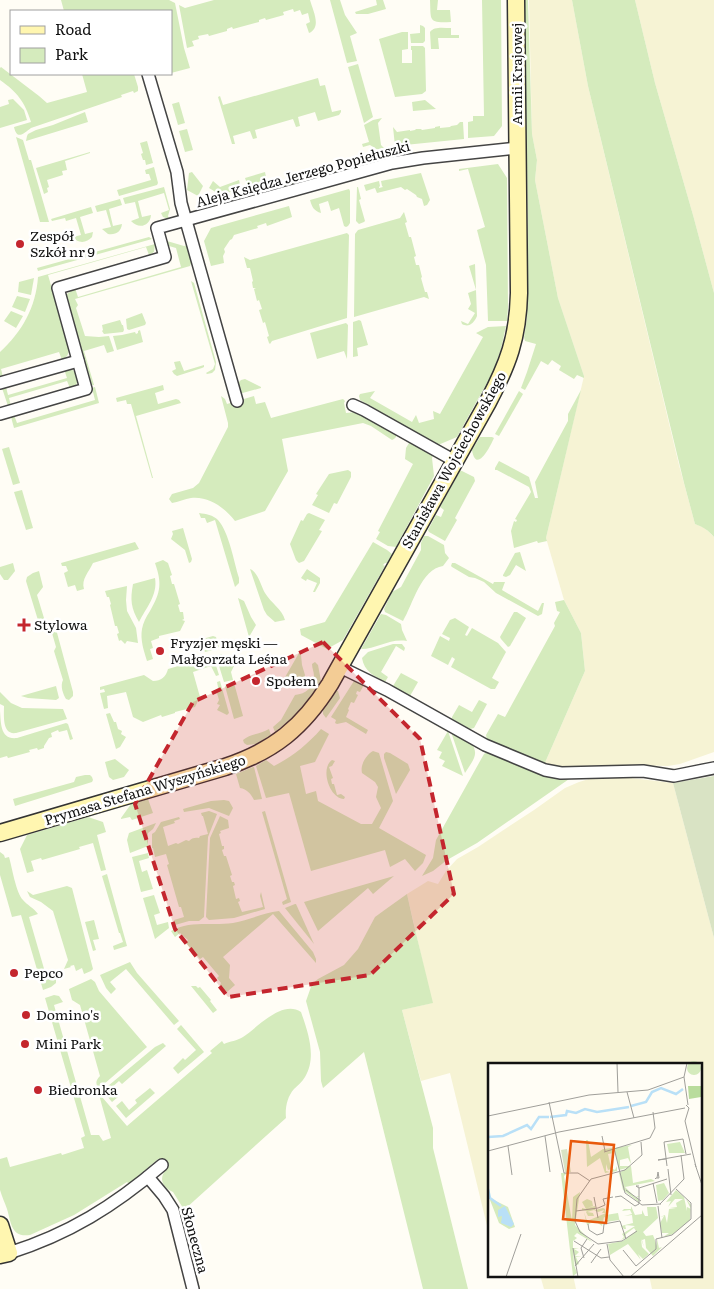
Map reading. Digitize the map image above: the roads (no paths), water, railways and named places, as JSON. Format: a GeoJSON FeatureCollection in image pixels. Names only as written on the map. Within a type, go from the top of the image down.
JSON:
{"type":"FeatureCollection","features":[{"type":"Feature","properties":{"kind":"street","name":"Armii Krajowej"},"geometry":{"type":"LineString","coordinates":[[516,0],[518,148]]}},
{"type":"Feature","properties":{"kind":"street"},"geometry":{"type":"LineString","coordinates":[[148,75],[177,172],[180,199],[237,400]]}},
{"type":"Feature","properties":{"kind":"street","name":"Aleja Księdza Jerzego Popiełuszki"},"geometry":{"type":"LineString","coordinates":[[78,361],[58,288],[165,257],[157,228],[392,163],[518,148]]}},
{"type":"Feature","properties":{"kind":"street","name":"Stanisława Wojciechowskiego"},"geometry":{"type":"LineString","coordinates":[[340,667],[455,461],[506,364],[516,328],[519,293],[518,148]]}},
{"type":"Feature","properties":{"kind":"street"},"geometry":{"type":"LineString","coordinates":[[0,383],[78,361],[86,389],[0,414]]}},
{"type":"Feature","properties":{"kind":"street"},"geometry":{"type":"LineString","coordinates":[[353,406],[364,410],[455,461]]}},
{"type":"Feature","properties":{"kind":"street"},"geometry":{"type":"LineString","coordinates":[[340,667],[386,690],[485,745],[545,770],[561,773],[643,771],[674,776],[714,768]]}},
{"type":"Feature","properties":{"kind":"street","name":"Prymasa Stefana Wyszyńskiego"},"geometry":{"type":"LineString","coordinates":[[0,833],[225,767],[254,756],[284,738],[309,714],[340,667]]}},
{"type":"Feature","properties":{"kind":"street"},"geometry":{"type":"LineString","coordinates":[[0,1225],[4,1254],[39,1243],[73,1228],[110,1206],[162,1165]]}},
{"type":"Feature","properties":{"kind":"street","name":"Słoneczna"},"geometry":{"type":"LineString","coordinates":[[148,1177],[173,1210],[193,1289]]}},
{"type":"Feature","properties":{"kind":"place","name":"Zespół Szkół nr 9"},"geometry":{"type":"Point","coordinates":[20,244]}},
{"type":"Feature","properties":{"kind":"place","name":"Stylowa"},"geometry":{"type":"Point","coordinates":[24,625]}},
{"type":"Feature","properties":{"kind":"place","name":"Fryzjer męski — Małgorzata Leśna"},"geometry":{"type":"Point","coordinates":[160,651]}},
{"type":"Feature","properties":{"kind":"place","name":"Społem"},"geometry":{"type":"Point","coordinates":[256,681]}},
{"type":"Feature","properties":{"kind":"place","name":"Pepco"},"geometry":{"type":"Point","coordinates":[14,973]}},
{"type":"Feature","properties":{"kind":"place","name":"Domino's"},"geometry":{"type":"Point","coordinates":[26,1015]}},
{"type":"Feature","properties":{"kind":"place","name":"Mini Park"},"geometry":{"type":"Point","coordinates":[25,1044]}},
{"type":"Feature","properties":{"kind":"place","name":"Biedronka"},"geometry":{"type":"Point","coordinates":[38,1090]}}]}
